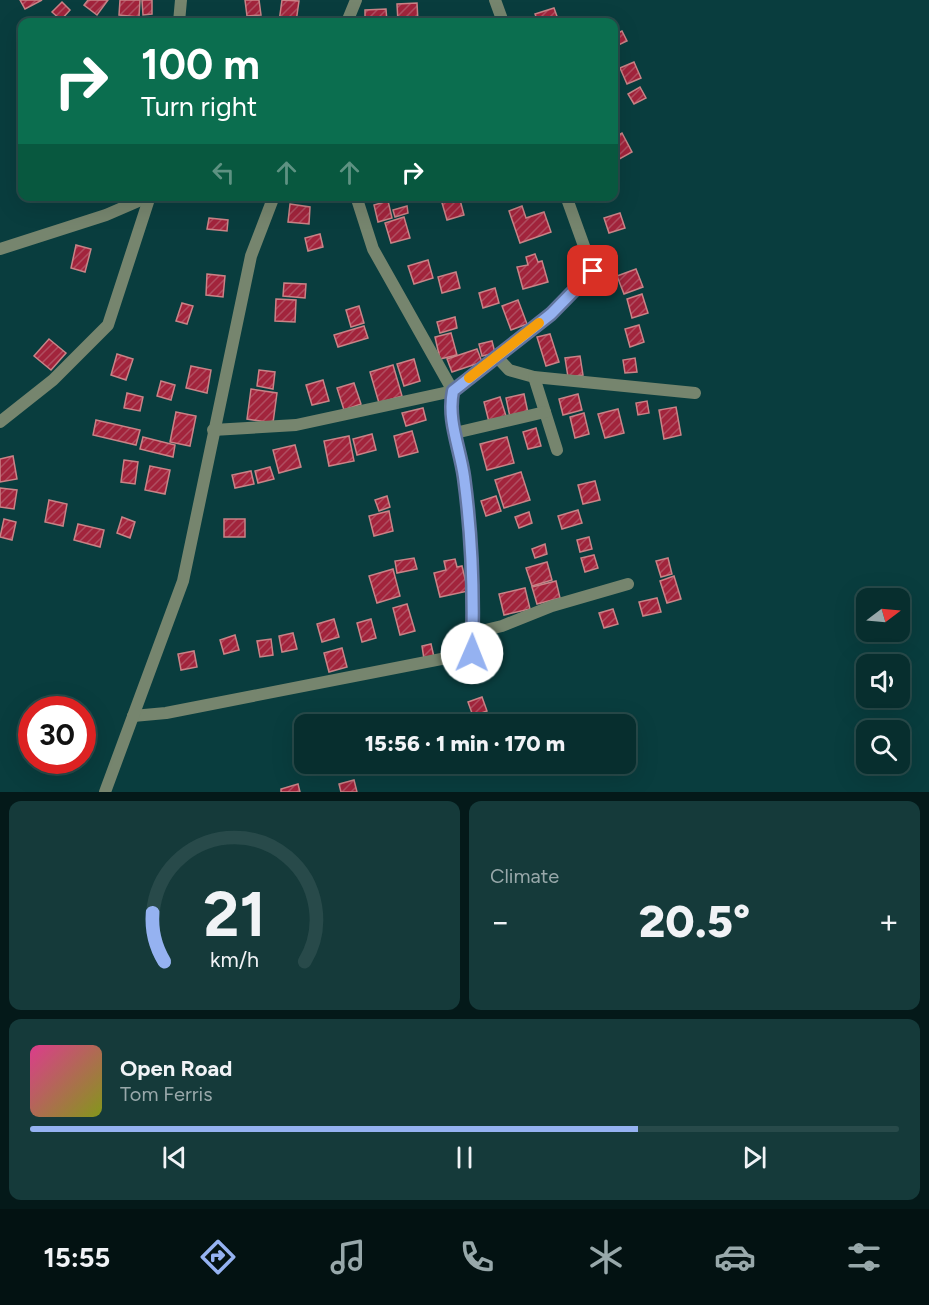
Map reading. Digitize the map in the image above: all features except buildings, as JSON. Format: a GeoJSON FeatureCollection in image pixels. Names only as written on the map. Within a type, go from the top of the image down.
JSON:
{"type":"FeatureCollection","features":[{"type":"Feature","properties":{"kind":"street"},"geometry":{"type":"LineString","coordinates":[[179,18],[181,0]]}},
{"type":"Feature","properties":{"kind":"street"},"geometry":{"type":"LineString","coordinates":[[349,18],[356,0]]}},
{"type":"Feature","properties":{"kind":"street"},"geometry":{"type":"LineString","coordinates":[[495,0],[502,18]]}},
{"type":"Feature","properties":{"kind":"street"},"geometry":{"type":"LineString","coordinates":[[0,249],[106,215],[138,201]]}},
{"type":"Feature","properties":{"kind":"street"},"geometry":{"type":"LineString","coordinates":[[0,422],[53,380],[108,326],[148,201]]}},
{"type":"Feature","properties":{"kind":"street"},"geometry":{"type":"LineString","coordinates":[[105,792],[183,581],[251,256],[271,201]]}},
{"type":"Feature","properties":{"kind":"street"},"geometry":{"type":"LineString","coordinates":[[133,716],[166,713],[472,653],[474,568],[464,475],[450,407],[453,391],[373,249],[358,201]]}},
{"type":"Feature","properties":{"kind":"street"},"geometry":{"type":"LineString","coordinates":[[213,430],[296,425],[453,391],[551,314],[593,271],[568,201]]}},
{"type":"Feature","properties":{"kind":"street"},"geometry":{"type":"LineString","coordinates":[[496,356],[509,370],[534,377],[695,393]]}},
{"type":"Feature","properties":{"kind":"street"},"geometry":{"type":"LineString","coordinates":[[534,377],[557,450]]}},
{"type":"Feature","properties":{"kind":"street"},"geometry":{"type":"LineString","coordinates":[[455,433],[545,412]]}},
{"type":"Feature","properties":{"kind":"street"},"geometry":{"type":"LineString","coordinates":[[473,633],[502,626],[552,606],[628,584]]}},
{"type":"Feature","properties":{"kind":"slow traffic"},"geometry":{"type":"LineString","coordinates":[[469,378],[539,323]]}},
{"type":"Feature","properties":{"kind":"route"},"geometry":{"type":"LineString","coordinates":[[472,653],[474,568],[464,475],[450,407],[453,391],[551,314],[593,271]]}}]}
